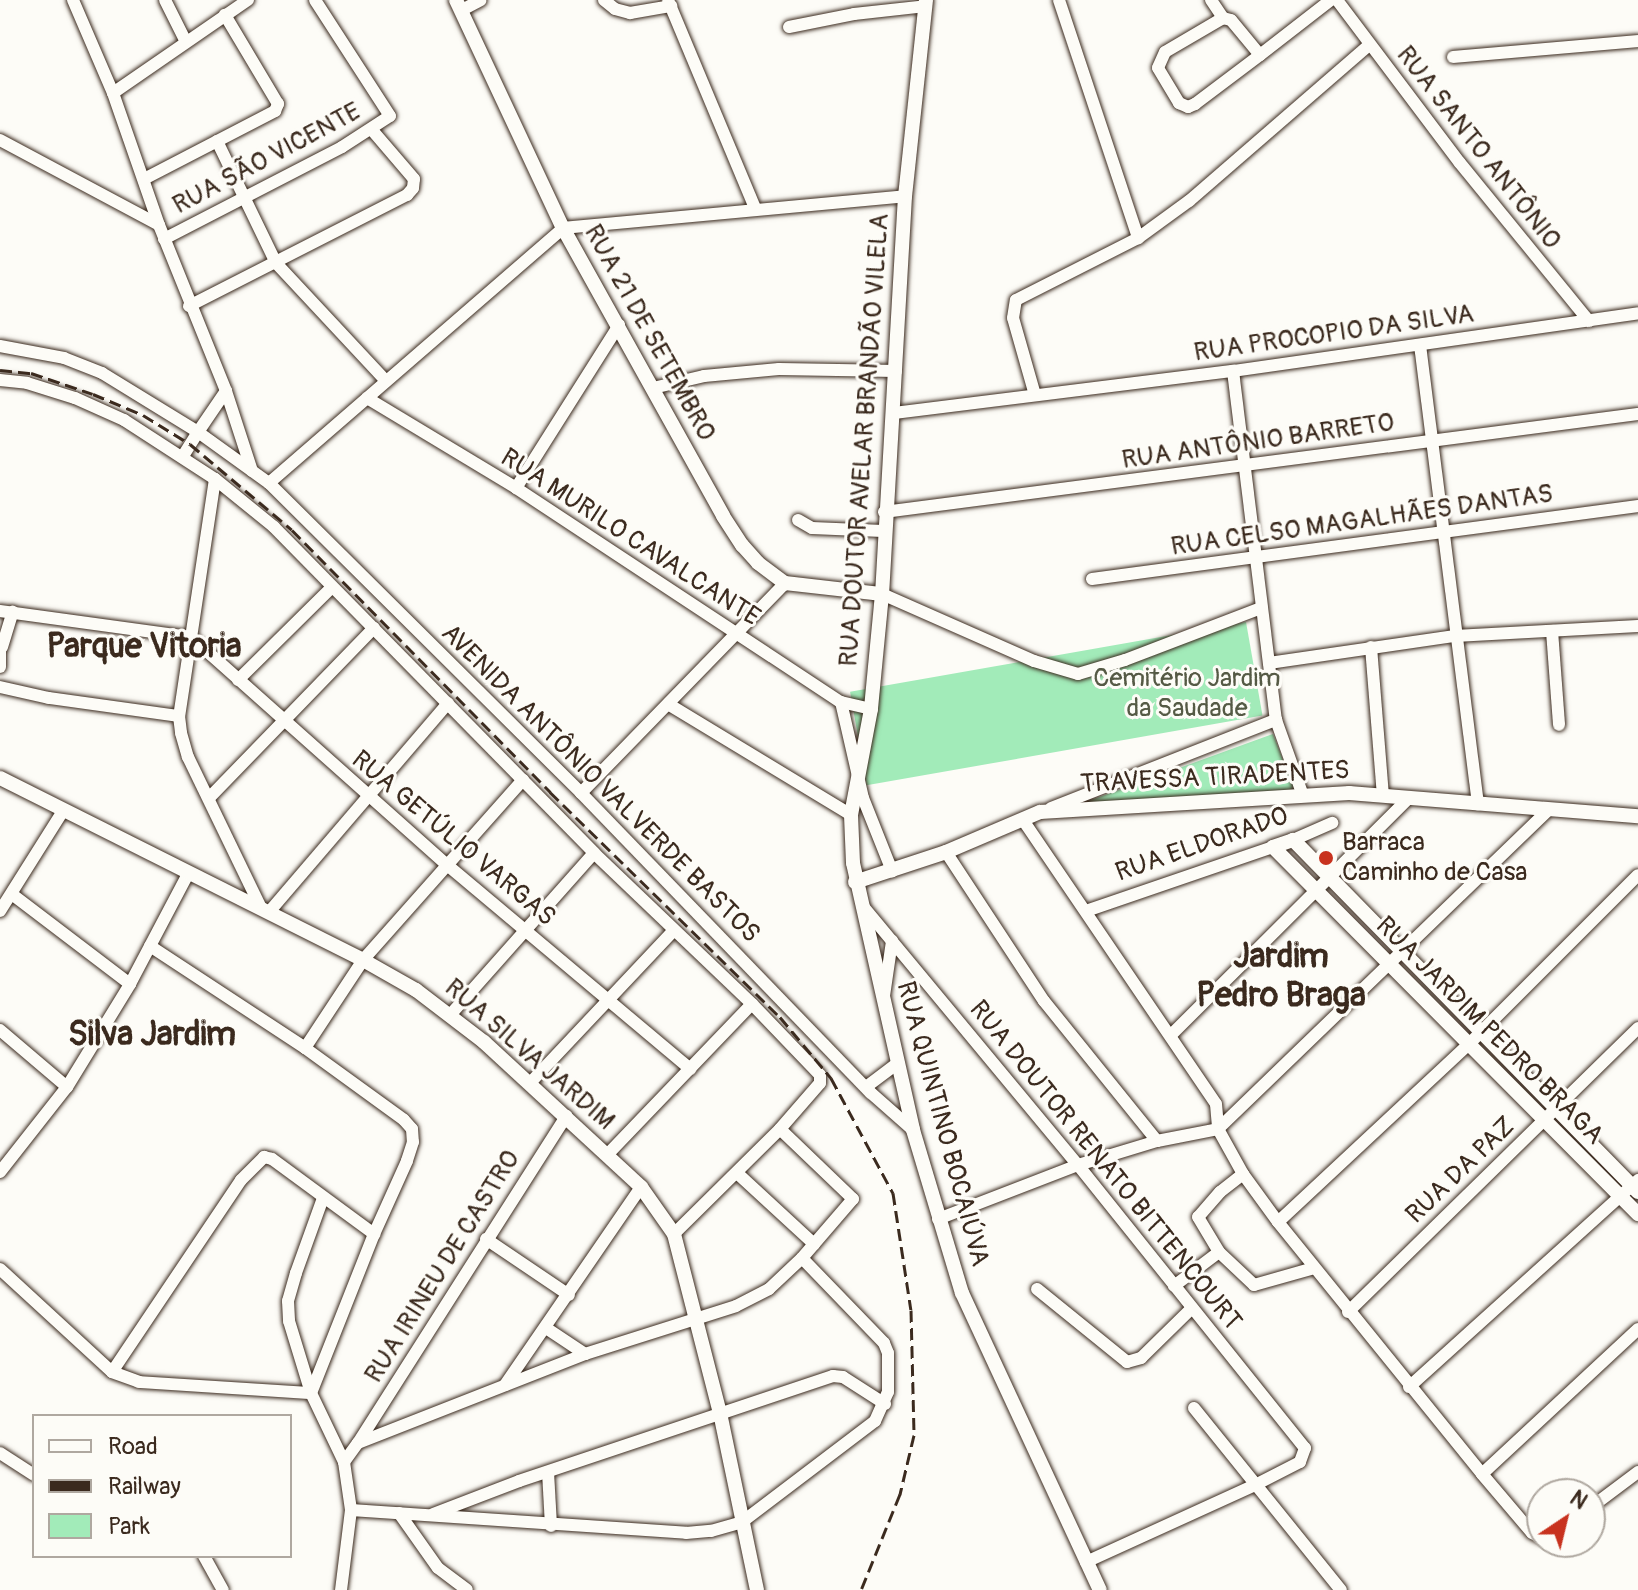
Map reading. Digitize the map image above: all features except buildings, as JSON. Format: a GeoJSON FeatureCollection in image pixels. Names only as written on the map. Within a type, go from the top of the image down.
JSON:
{"type":"FeatureCollection","features":[{"type":"Feature","properties":{"kind":"street"},"geometry":{"type":"LineString","coordinates":[[73,0],[113,93],[189,306],[226,391],[252,471]]}},
{"type":"Feature","properties":{"kind":"street"},"geometry":{"type":"LineString","coordinates":[[165,0],[185,40]]}},
{"type":"Feature","properties":{"kind":"street"},"geometry":{"type":"LineString","coordinates":[[113,93],[185,40],[248,0]]}},
{"type":"Feature","properties":{"kind":"street","name":"RUA SÃO VICENTE"},"geometry":{"type":"LineString","coordinates":[[164,239],[372,130],[390,116],[315,0]]}},
{"type":"Feature","properties":{"kind":"street"},"geometry":{"type":"LineString","coordinates":[[459,5],[481,0]]}},
{"type":"Feature","properties":{"kind":"street"},"geometry":{"type":"LineString","coordinates":[[604,0],[615,9],[630,13],[669,3],[755,208]]}},
{"type":"Feature","properties":{"kind":"street"},"geometry":{"type":"LineString","coordinates":[[1059,0],[1138,238]]}},
{"type":"Feature","properties":{"kind":"street"},"geometry":{"type":"LineString","coordinates":[[1211,0],[1223,18],[1231,20],[1260,55]]}},
{"type":"Feature","properties":{"kind":"street"},"geometry":{"type":"LineString","coordinates":[[1223,18],[1162,56],[1158,68],[1179,103],[1188,107],[1195,104],[1334,0]]}},
{"type":"Feature","properties":{"kind":"street","name":"RUA SANTO ANTÔNIO"},"geometry":{"type":"LineString","coordinates":[[1334,0],[1589,321]]}},
{"type":"Feature","properties":{"kind":"street"},"geometry":{"type":"LineString","coordinates":[[789,27],[926,3]]}},
{"type":"Feature","properties":{"kind":"street","name":"RUA DOUTOR AVELAR BRANDÃO VILELA"},"geometry":{"type":"LineString","coordinates":[[855,882],[851,815],[871,709],[882,594],[884,512],[894,413],[905,196],[926,3]]}},
{"type":"Feature","properties":{"kind":"street","name":"RUA 21 DE SETEMBRO"},"geometry":{"type":"LineString","coordinates":[[459,5],[563,228],[723,516],[758,563],[785,583]]}},
{"type":"Feature","properties":{"kind":"street"},"geometry":{"type":"LineString","coordinates":[[144,179],[275,111],[277,98],[225,15]]}},
{"type":"Feature","properties":{"kind":"street"},"geometry":{"type":"LineString","coordinates":[[1453,57],[1638,41]]}},
{"type":"Feature","properties":{"kind":"street"},"geometry":{"type":"LineString","coordinates":[[1035,395],[1013,318],[1013,305],[1021,295],[1077,271],[1138,238],[1253,148],[1369,45]]}},
{"type":"Feature","properties":{"kind":"street"},"geometry":{"type":"LineString","coordinates":[[189,306],[407,195],[413,188],[414,179],[372,130]]}},
{"type":"Feature","properties":{"kind":"street"},"geometry":{"type":"LineString","coordinates":[[0,140],[159,225]]}},
{"type":"Feature","properties":{"kind":"street"},"geometry":{"type":"LineString","coordinates":[[217,141],[276,263],[386,381]]}},
{"type":"Feature","properties":{"kind":"street"},"geometry":{"type":"LineString","coordinates":[[269,483],[563,228],[905,196]]}},
{"type":"Feature","properties":{"kind":"street","name":"RUA PROCOPIO DA SILVA"},"geometry":{"type":"LineString","coordinates":[[894,413],[1233,371],[1638,313]]}},
{"type":"Feature","properties":{"kind":"street"},"geometry":{"type":"LineString","coordinates":[[516,488],[619,325]]}},
{"type":"Feature","properties":{"kind":"street"},"geometry":{"type":"LineString","coordinates":[[1420,345],[1446,531],[1455,636],[1478,804]]}},
{"type":"Feature","properties":{"kind":"street","name":"AVENIDA ANTÔNIO VALVERDE BASTOS"},"geometry":{"type":"LineString","coordinates":[[0,346],[64,358],[102,373],[198,432],[269,483],[581,793],[866,1087],[913,1130]]}},
{"type":"Feature","properties":{"kind":"street"},"geometry":{"type":"LineString","coordinates":[[653,388],[704,376],[779,369],[896,371]]}},
{"type":"Feature","properties":{"kind":"street"},"geometry":{"type":"LineString","coordinates":[[1233,371],[1276,720],[1302,793]]}},
{"type":"Feature","properties":{"kind":"street","name":"AVENIDA ANTÔNIO VALVERDE BASTOS"},"geometry":{"type":"LineString","coordinates":[[0,380],[27,383],[75,398],[124,420],[183,456],[274,527],[594,853],[752,1004],[820,1075],[821,1083],[780,1129]]}},
{"type":"Feature","properties":{"kind":"street"},"geometry":{"type":"LineString","coordinates":[[183,456],[226,391]]}},
{"type":"Feature","properties":{"kind":"street","name":"RUA MURILO CAVALCANTE"},"geometry":{"type":"LineString","coordinates":[[367,398],[516,488],[841,702],[871,709]]}},
{"type":"Feature","properties":{"kind":"street","name":"RUA ANTÔNIO BARRETO"},"geometry":{"type":"LineString","coordinates":[[884,512],[1638,414]]}},
{"type":"Feature","properties":{"kind":"street"},"geometry":{"type":"LineString","coordinates":[[215,479],[179,716],[188,757],[265,910],[448,703]]}},
{"type":"Feature","properties":{"kind":"street","name":"RUA CELSO MAGALHÃES DANTAS"},"geometry":{"type":"LineString","coordinates":[[1092,579],[1638,506]]}},
{"type":"Feature","properties":{"kind":"street"},"geometry":{"type":"LineString","coordinates":[[798,520],[812,528],[883,531]]}},
{"type":"Feature","properties":{"kind":"street"},"geometry":{"type":"LineString","coordinates":[[581,793],[785,583],[882,594],[1034,661],[1078,674],[1125,660],[1261,608]]}},
{"type":"Feature","properties":{"kind":"street"},"geometry":{"type":"LineString","coordinates":[[238,680],[332,587]]}},
{"type":"Feature","properties":{"kind":"street"},"geometry":{"type":"LineString","coordinates":[[0,667],[7,612],[191,637]]}},
{"type":"Feature","properties":{"kind":"street"},"geometry":{"type":"LineString","coordinates":[[1269,663],[1455,636],[1638,626]]}},
{"type":"Feature","properties":{"kind":"street"},"geometry":{"type":"LineString","coordinates":[[209,798],[374,628]]}},
{"type":"Feature","properties":{"kind":"street"},"geometry":{"type":"LineString","coordinates":[[1552,631],[1559,725]]}},
{"type":"Feature","properties":{"kind":"street","name":"RUA GETÚLIO VARGAS"},"geometry":{"type":"LineString","coordinates":[[191,637],[446,864],[690,1069]]}},
{"type":"Feature","properties":{"kind":"street"},"geometry":{"type":"LineString","coordinates":[[1371,647],[1383,796]]}},
{"type":"Feature","properties":{"kind":"street"},"geometry":{"type":"LineString","coordinates":[[0,687],[49,698],[179,716]]}},
{"type":"Feature","properties":{"kind":"street"},"geometry":{"type":"LineString","coordinates":[[841,702],[859,781],[892,871]]}},
{"type":"Feature","properties":{"kind":"street"},"geometry":{"type":"LineString","coordinates":[[668,704],[851,815]]}},
{"type":"Feature","properties":{"kind":"street"},"geometry":{"type":"LineString","coordinates":[[1040,812],[1276,720]]}},
{"type":"Feature","properties":{"kind":"street","name":"RUA SILVA JARDIM"},"geometry":{"type":"LineString","coordinates":[[0,778],[363,960],[451,1014],[641,1187],[674,1234],[720,1413],[757,1590]]}},
{"type":"Feature","properties":{"kind":"street"},"geometry":{"type":"LineString","coordinates":[[305,1048],[363,960],[523,780]]}},
{"type":"Feature","properties":{"kind":"street","name":"TRAVESSA TIRADENTES"},"geometry":{"type":"LineString","coordinates":[[855,882],[946,852],[1040,812],[1302,793],[1383,796],[1638,816]]}},
{"type":"Feature","properties":{"kind":"street"},"geometry":{"type":"LineString","coordinates":[[1171,1035],[1408,799]]}},
{"type":"Feature","properties":{"kind":"street"},"geometry":{"type":"LineString","coordinates":[[0,911],[13,895],[63,811]]}},
{"type":"Feature","properties":{"kind":"street"},"geometry":{"type":"LineString","coordinates":[[938,1219],[1078,1165],[1157,1141],[1218,1129],[1403,954],[1547,811]]}},
{"type":"Feature","properties":{"kind":"street"},"geometry":{"type":"LineString","coordinates":[[1023,820],[1216,1104],[1218,1129],[1243,1174],[1348,1312],[1526,1524]]}},
{"type":"Feature","properties":{"kind":"street","name":"RUA ELDORADO"},"geometry":{"type":"LineString","coordinates":[[1086,911],[1293,840],[1332,823]]}},
{"type":"Feature","properties":{"kind":"street","name":"RUA JARDIM PEDRO BRAGA"},"geometry":{"type":"LineString","coordinates":[[1293,840],[1636,1186]]}},
{"type":"Feature","properties":{"kind":"street","name":"RUA JARDIM PEDRO BRAGA"},"geometry":{"type":"LineString","coordinates":[[1273,847],[1638,1214]]}},
{"type":"Feature","properties":{"kind":"street"},"geometry":{"type":"LineString","coordinates":[[946,852],[1044,1001],[1157,1141]]}},
{"type":"Feature","properties":{"kind":"street"},"geometry":{"type":"LineString","coordinates":[[451,1014],[594,853]]}},
{"type":"Feature","properties":{"kind":"street"},"geometry":{"type":"LineString","coordinates":[[0,1172],[67,1087],[130,984],[188,874]]}},
{"type":"Feature","properties":{"kind":"street"},"geometry":{"type":"LineString","coordinates":[[1278,1222],[1468,1045],[1638,875]]}},
{"type":"Feature","properties":{"kind":"street","name":"RUA QUINTINO BOCAIÚVA"},"geometry":{"type":"LineString","coordinates":[[855,882],[913,1130],[962,1293],[1100,1590]]}},
{"type":"Feature","properties":{"kind":"street"},"geometry":{"type":"LineString","coordinates":[[13,895],[130,984]]}},
{"type":"Feature","properties":{"kind":"street","name":"RUA DOUTOR RENATO BITTENCOURT"},"geometry":{"type":"LineString","coordinates":[[858,901],[1078,1165],[1305,1448],[1300,1462],[1255,1485]]}},
{"type":"Feature","properties":{"kind":"street"},"geometry":{"type":"LineString","coordinates":[[530,1083],[674,930]]}},
{"type":"Feature","properties":{"kind":"street"},"geometry":{"type":"LineString","coordinates":[[883,999],[892,941]]}},
{"type":"Feature","properties":{"kind":"street"},"geometry":{"type":"LineString","coordinates":[[150,946],[305,1048],[412,1129],[413,1142],[407,1161],[374,1234],[311,1393]]}},
{"type":"Feature","properties":{"kind":"street"},"geometry":{"type":"LineString","coordinates":[[607,1155],[752,1004]]}},
{"type":"Feature","properties":{"kind":"street","name":"RUA DA PAZ"},"geometry":{"type":"LineString","coordinates":[[1348,1312],[1638,1028]]}},
{"type":"Feature","properties":{"kind":"street"},"geometry":{"type":"LineString","coordinates":[[0,1030],[67,1087]]}},
{"type":"Feature","properties":{"kind":"street"},"geometry":{"type":"LineString","coordinates":[[866,1087],[896,1064]]}},
{"type":"Feature","properties":{"kind":"street","name":"RUA IRINEU DE CASTRO"},"geometry":{"type":"LineString","coordinates":[[344,1462],[566,1116]]}},
{"type":"Feature","properties":{"kind":"street"},"geometry":{"type":"LineString","coordinates":[[358,1443],[585,1354],[752,1299],[769,1289],[802,1258],[851,1203],[851,1193],[780,1129],[674,1234]]}},
{"type":"Feature","properties":{"kind":"street"},"geometry":{"type":"LineString","coordinates":[[112,1372],[257,1162],[264,1157],[272,1159],[374,1234]]}},
{"type":"Feature","properties":{"kind":"street"},"geometry":{"type":"LineString","coordinates":[[737,1173],[814,1244]]}},
{"type":"Feature","properties":{"kind":"street","name":"RUA DOUTOR RENATO BITTENCOURT"},"geometry":{"type":"LineString","coordinates":[[1243,1174],[1220,1192],[1198,1217],[1219,1252],[1254,1285],[1314,1268]]}},
{"type":"Feature","properties":{"kind":"street"},"geometry":{"type":"LineString","coordinates":[[1409,1387],[1620,1196],[1636,1186]]}},
{"type":"Feature","properties":{"kind":"street"},"geometry":{"type":"LineString","coordinates":[[505,1385],[641,1187]]}},
{"type":"Feature","properties":{"kind":"street"},"geometry":{"type":"LineString","coordinates":[[323,1198],[288,1301],[294,1343],[311,1393],[344,1462],[351,1510],[341,1590]]}},
{"type":"Feature","properties":{"kind":"street"},"geometry":{"type":"LineString","coordinates":[[486,1239],[569,1295]]}},
{"type":"Feature","properties":{"kind":"street"},"geometry":{"type":"LineString","coordinates":[[1174,1286],[1219,1252]]}},
{"type":"Feature","properties":{"kind":"street"},"geometry":{"type":"LineString","coordinates":[[351,1510],[686,1533],[711,1531],[742,1522],[875,1421],[885,1404],[889,1379],[884,1343],[802,1258]]}},
{"type":"Feature","properties":{"kind":"street"},"geometry":{"type":"LineString","coordinates":[[0,1269],[112,1372],[139,1382],[311,1393]]}},
{"type":"Feature","properties":{"kind":"street"},"geometry":{"type":"LineString","coordinates":[[1037,1289],[1127,1362],[1141,1358],[1192,1308]]}},
{"type":"Feature","properties":{"kind":"street"},"geometry":{"type":"LineString","coordinates":[[546,1328],[585,1354]]}},
{"type":"Feature","properties":{"kind":"street"},"geometry":{"type":"LineString","coordinates":[[1482,1474],[1638,1329]]}},
{"type":"Feature","properties":{"kind":"street"},"geometry":{"type":"LineString","coordinates":[[430,1515],[833,1376],[843,1377],[885,1404]]}},
{"type":"Feature","properties":{"kind":"street"},"geometry":{"type":"LineString","coordinates":[[1194,1408],[1341,1590]]}},
{"type":"Feature","properties":{"kind":"street"},"geometry":{"type":"LineString","coordinates":[[0,1453],[32,1474]]}},
{"type":"Feature","properties":{"kind":"street"},"geometry":{"type":"LineString","coordinates":[[548,1472],[551,1526]]}},
{"type":"Feature","properties":{"kind":"street"},"geometry":{"type":"LineString","coordinates":[[1606,1496],[1638,1472]]}},
{"type":"Feature","properties":{"kind":"street"},"geometry":{"type":"LineString","coordinates":[[1086,1562],[1255,1485]]}},
{"type":"Feature","properties":{"kind":"street"},"geometry":{"type":"LineString","coordinates":[[399,1513],[438,1568],[467,1590]]}},
{"type":"Feature","properties":{"kind":"street"},"geometry":{"type":"LineString","coordinates":[[205,1558],[223,1590]]}},
{"type":"Feature","properties":{"kind":"green space","name":"Cemitério Jardim da Saudade"},"geometry":{"type":"Polygon","coordinates":[[[1246,622],[1262,716],[867,785],[850,692],[1246,622]]]}},
{"type":"Feature","properties":{"kind":"green space"},"geometry":{"type":"Polygon","coordinates":[[[1273,734],[1295,790],[1080,804],[1273,734]]]}},
{"type":"Feature","properties":{"kind":"railway"},"geometry":{"type":"LineString","coordinates":[[0,370],[31,373],[143,415],[190,444],[292,530],[550,792],[780,1017],[831,1078],[893,1193],[911,1310],[914,1435],[900,1494],[861,1590]]}},
{"type":"Feature","properties":{"kind":"place","name":"Barraca Caminho de Casa"},"geometry":{"type":"Point","coordinates":[1326,858]}},
{"type":"Feature","properties":{"kind":"district","name":"Parque Vitoria"},"geometry":{"type":"Point","coordinates":[144,647]}},
{"type":"Feature","properties":{"kind":"district","name":"Jardim Pedro Braga"},"geometry":{"type":"Point","coordinates":[1281,976]}},
{"type":"Feature","properties":{"kind":"district","name":"Silva Jardim"},"geometry":{"type":"Point","coordinates":[152,1035]}}]}
